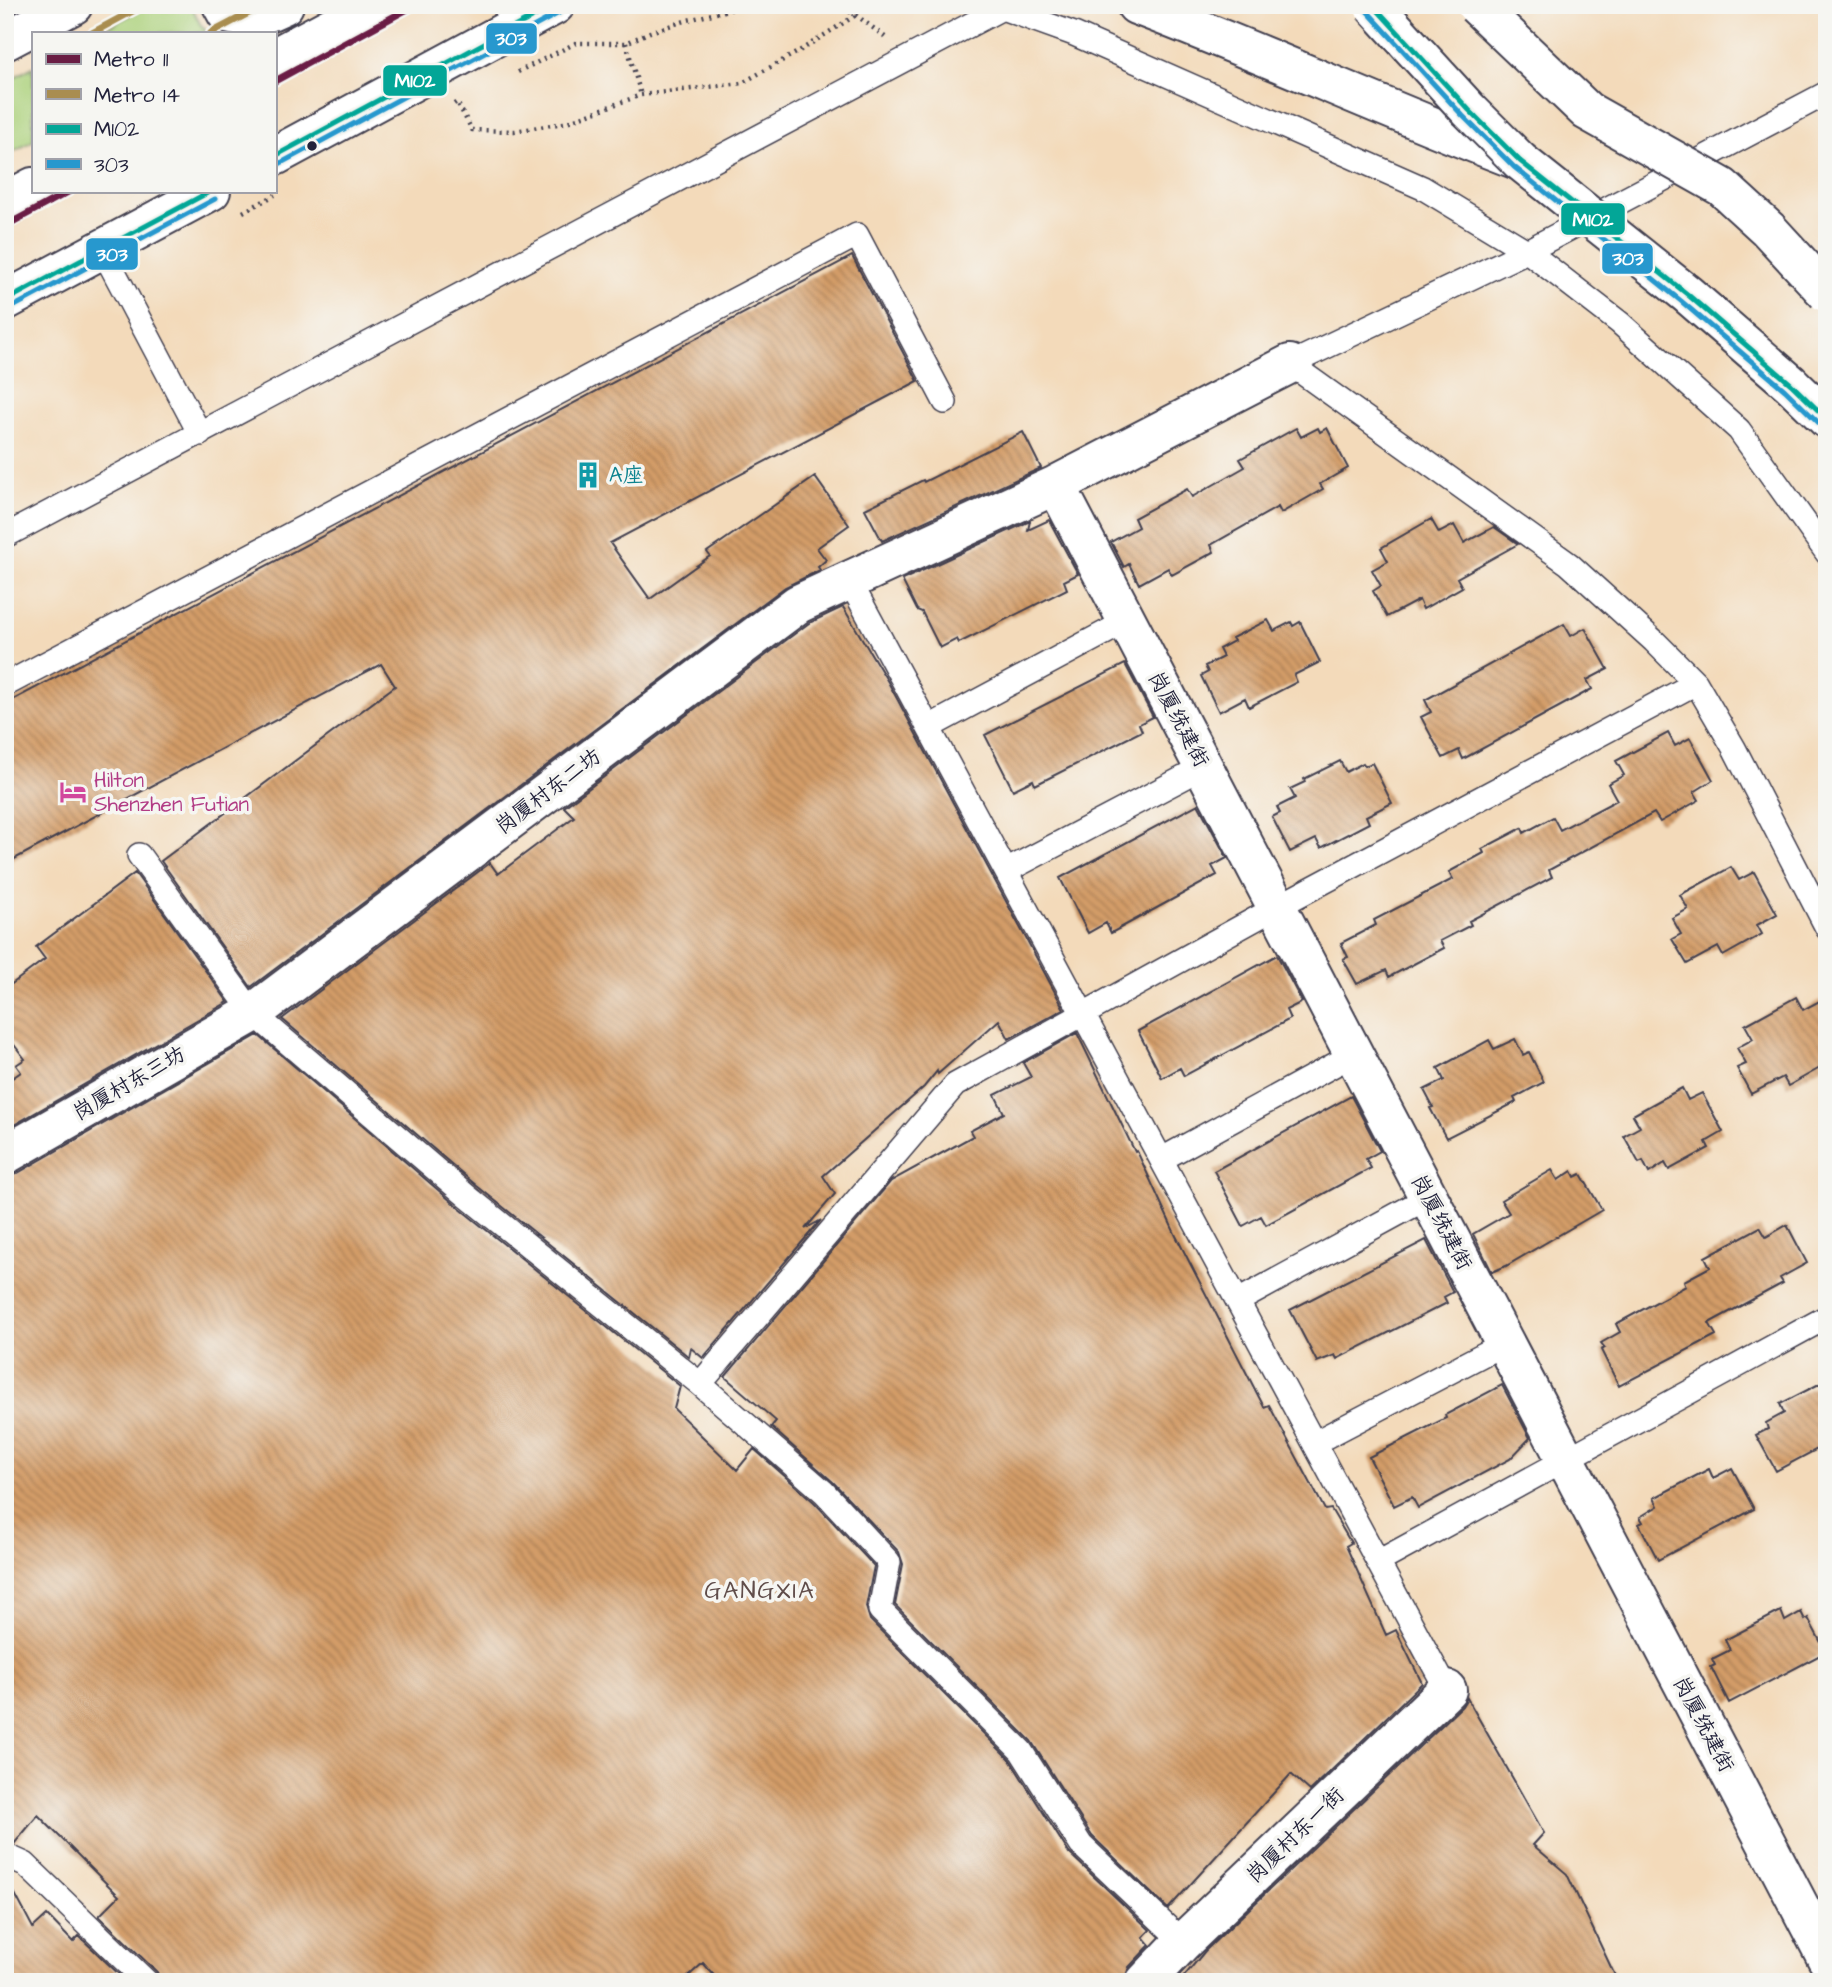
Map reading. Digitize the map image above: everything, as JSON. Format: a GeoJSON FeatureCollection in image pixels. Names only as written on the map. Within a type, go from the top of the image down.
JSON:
{"type":"FeatureCollection","features":[{"type":"Feature","properties":{"kind":"main road"},"geometry":{"type":"LineString","coordinates":[[5,41],[73,5]]}},
{"type":"Feature","properties":{"kind":"main road"},"geometry":{"type":"LineString","coordinates":[[222,5],[227,14],[253,19],[284,5]]}},
{"type":"Feature","properties":{"kind":"main road"},"geometry":{"type":"LineString","coordinates":[[276,56],[372,5]]}},
{"type":"Feature","properties":{"kind":"main road"},"geometry":{"type":"LineString","coordinates":[[280,173],[555,5]]}},
{"type":"Feature","properties":{"kind":"main road"},"geometry":{"type":"LineString","coordinates":[[1136,5],[1520,161]]}},
{"type":"Feature","properties":{"kind":"main road"},"geometry":{"type":"LineString","coordinates":[[1373,5],[1468,110],[1520,161],[1687,294],[1791,384],[1827,419]]}},
{"type":"Feature","properties":{"kind":"main road"},"geometry":{"type":"LineString","coordinates":[[1476,5],[1587,111],[1722,187],[1768,229],[1827,293]]}},
{"type":"Feature","properties":{"kind":"main road"},"geometry":{"type":"LineString","coordinates":[[5,202],[32,188]]}},
{"type":"Feature","properties":{"kind":"main road"},"geometry":{"type":"LineString","coordinates":[[5,301],[102,249],[223,203]]}},
{"type":"Feature","properties":{"kind":"main road","name":"岗厦村东二坊"},"geometry":{"type":"LineString","coordinates":[[253,1013],[797,604],[1056,485],[1290,364]]}},
{"type":"Feature","properties":{"kind":"main road","name":"岗厦统建街"},"geometry":{"type":"LineString","coordinates":[[1056,485],[1824,1949]]}},
{"type":"Feature","properties":{"kind":"main road","name":"岗厦村东三坊"},"geometry":{"type":"LineString","coordinates":[[5,1155],[253,1013]]}},
{"type":"Feature","properties":{"kind":"main road","name":"岗厦村东一街"},"geometry":{"type":"LineString","coordinates":[[1145,1982],[1183,1942],[1447,1690]]}},
{"type":"Feature","properties":{"kind":"lane"},"geometry":{"type":"LineString","coordinates":[[5,536],[1002,8],[1074,34],[1423,188],[1527,251],[1620,323],[1739,430],[1827,553]]}},
{"type":"Feature","properties":{"kind":"lane"},"geometry":{"type":"LineString","coordinates":[[1827,93],[1527,251],[1290,364],[1569,564],[1696,683],[1734,748],[1827,928]]}},
{"type":"Feature","properties":{"kind":"lane"},"geometry":{"type":"LineString","coordinates":[[5,685],[857,235],[945,402]]}},
{"type":"Feature","properties":{"kind":"lane"},"geometry":{"type":"LineString","coordinates":[[102,249],[200,434]]}},
{"type":"Feature","properties":{"kind":"lane"},"geometry":{"type":"LineString","coordinates":[[849,580],[1447,1690]]}},
{"type":"Feature","properties":{"kind":"lane"},"geometry":{"type":"LineString","coordinates":[[929,727],[1128,621]]}},
{"type":"Feature","properties":{"kind":"lane"},"geometry":{"type":"LineString","coordinates":[[700,1384],[955,1085],[1696,683]]}},
{"type":"Feature","properties":{"kind":"lane"},"geometry":{"type":"LineString","coordinates":[[1006,871],[1204,767]]}},
{"type":"Feature","properties":{"kind":"lane"},"geometry":{"type":"LineString","coordinates":[[139,855],[253,1013],[468,1197],[700,1384],[824,1492],[889,1562],[880,1610],[1021,1751],[1082,1845],[1183,1942]]}},
{"type":"Feature","properties":{"kind":"lane"},"geometry":{"type":"LineString","coordinates":[[1162,1159],[1354,1054]]}},
{"type":"Feature","properties":{"kind":"lane"},"geometry":{"type":"LineString","coordinates":[[1238,1301],[1429,1197]]}},
{"type":"Feature","properties":{"kind":"lane"},"geometry":{"type":"LineString","coordinates":[[1378,1562],[1827,1317]]}},
{"type":"Feature","properties":{"kind":"lane"},"geometry":{"type":"LineString","coordinates":[[1314,1443],[1505,1343]]}},
{"type":"Feature","properties":{"kind":"lane"},"geometry":{"type":"LineString","coordinates":[[5,1855],[25,1864],[147,1982]]}},
{"type":"Feature","properties":{"kind":"path"},"geometry":{"type":"LineString","coordinates":[[576,43],[626,43],[688,20],[749,5]]}},
{"type":"Feature","properties":{"kind":"path"},"geometry":{"type":"LineString","coordinates":[[836,5],[856,15],[911,57]]}},
{"type":"Feature","properties":{"kind":"path"},"geometry":{"type":"LineString","coordinates":[[444,109],[457,102],[472,130],[515,131],[564,123],[640,95],[742,83],[856,15]]}},
{"type":"Feature","properties":{"kind":"path"},"geometry":{"type":"LineString","coordinates":[[626,43],[640,95]]}},
{"type":"Feature","properties":{"kind":"path"},"geometry":{"type":"LineString","coordinates":[[223,203],[244,192]]}},
{"type":"Feature","properties":{"kind":"green space"},"geometry":{"type":"Polygon","coordinates":[[[149,5],[191,5],[207,32],[99,32],[149,5]]]}},
{"type":"Feature","properties":{"kind":"green space"},"geometry":{"type":"Polygon","coordinates":[[[32,68],[32,142],[5,156],[5,82],[32,68]]]}},
{"type":"Feature","properties":{"kind":"building"},"geometry":{"type":"Polygon","coordinates":[[[852,256],[918,381],[610,543],[650,599],[710,556],[707,552],[815,477],[849,525],[817,548],[826,560],[818,567],[820,570],[785,587],[251,987],[161,861],[395,686],[381,664],[5,864],[5,704],[852,256]]]}},
{"type":"Feature","properties":{"kind":"building"},"geometry":{"type":"Polygon","coordinates":[[[1296,428],[1301,437],[1318,428],[1320,432],[1327,428],[1348,468],[1320,484],[1323,489],[1281,513],[1278,507],[1211,545],[1214,552],[1172,575],[1168,568],[1139,584],[1129,564],[1124,567],[1111,542],[1138,527],[1134,518],[1187,489],[1192,497],[1245,467],[1240,459],[1296,428]]]}},
{"type":"Feature","properties":{"kind":"building"},"geometry":{"type":"Polygon","coordinates":[[[1023,432],[1041,468],[882,541],[865,509],[1023,432]]]}},
{"type":"Feature","properties":{"kind":"building"},"geometry":{"type":"Polygon","coordinates":[[[1431,519],[1439,533],[1454,525],[1464,543],[1494,527],[1518,544],[1457,578],[1462,587],[1423,609],[1419,600],[1387,617],[1373,591],[1381,586],[1372,570],[1388,561],[1381,548],[1431,519]]]}},
{"type":"Feature","properties":{"kind":"building"},"geometry":{"type":"Polygon","coordinates":[[[1049,520],[1078,574],[1064,581],[1067,589],[959,643],[957,639],[940,648],[902,580],[1030,521],[1028,530],[1049,520]]]}},
{"type":"Feature","properties":{"kind":"building"},"geometry":{"type":"Polygon","coordinates":[[[843,607],[888,682],[1064,1009],[1009,1039],[999,1020],[938,1074],[937,1071],[924,1087],[823,1176],[835,1194],[805,1229],[821,1220],[703,1358],[691,1348],[689,1357],[477,1186],[282,1019],[490,863],[498,874],[574,817],[564,807],[809,623],[843,607]]]}},
{"type":"Feature","properties":{"kind":"building"},"geometry":{"type":"Polygon","coordinates":[[[1268,620],[1274,631],[1291,622],[1293,626],[1300,622],[1320,662],[1294,675],[1297,682],[1249,707],[1245,698],[1219,712],[1201,676],[1208,672],[1205,666],[1223,657],[1219,649],[1234,641],[1232,638],[1268,620]]]}},
{"type":"Feature","properties":{"kind":"building"},"geometry":{"type":"Polygon","coordinates":[[[1564,624],[1571,636],[1585,628],[1608,669],[1587,680],[1592,689],[1463,759],[1459,750],[1443,758],[1421,717],[1431,712],[1425,700],[1564,624]]]}},
{"type":"Feature","properties":{"kind":"building"},"geometry":{"type":"Polygon","coordinates":[[[1125,664],[1153,717],[1139,724],[1142,731],[1035,785],[1033,780],[1013,790],[985,735],[1125,664]]]}},
{"type":"Feature","properties":{"kind":"building"},"geometry":{"type":"Polygon","coordinates":[[[1668,733],[1675,746],[1690,738],[1713,780],[1694,792],[1699,800],[1660,822],[1654,813],[1549,870],[1552,877],[1469,921],[1471,925],[1440,941],[1444,948],[1389,977],[1386,970],[1357,984],[1343,959],[1348,957],[1341,943],[1376,925],[1374,920],[1453,879],[1449,872],[1484,853],[1482,849],[1522,828],[1524,833],[1553,817],[1560,830],[1617,800],[1608,784],[1624,775],[1616,761],[1668,733]]]}},
{"type":"Feature","properties":{"kind":"building"},"geometry":{"type":"Polygon","coordinates":[[[1340,761],[1346,772],[1363,763],[1365,766],[1372,763],[1392,803],[1366,816],[1369,823],[1321,848],[1316,839],[1290,852],[1272,817],[1280,813],[1277,807],[1295,798],[1290,789],[1340,761]]]}},
{"type":"Feature","properties":{"kind":"building"},"geometry":{"type":"Polygon","coordinates":[[[1198,804],[1227,858],[1212,866],[1217,875],[1111,933],[1106,923],[1088,933],[1060,878],[1198,804]]]}},
{"type":"Feature","properties":{"kind":"building"},"geometry":{"type":"Polygon","coordinates":[[[1731,867],[1739,880],[1754,872],[1777,914],[1757,925],[1762,934],[1723,956],[1718,947],[1687,964],[1672,939],[1681,934],[1672,918],[1688,909],[1680,895],[1731,867]]]}},
{"type":"Feature","properties":{"kind":"building"},"geometry":{"type":"Polygon","coordinates":[[[135,873],[228,1002],[5,1130],[5,1083],[21,1072],[16,1065],[25,1059],[5,1033],[5,989],[45,959],[36,947],[135,873]]]}},
{"type":"Feature","properties":{"kind":"building"},"geometry":{"type":"Polygon","coordinates":[[[1277,955],[1302,1002],[1286,1010],[1290,1019],[1184,1076],[1180,1068],[1162,1078],[1138,1031],[1277,955]]]}},
{"type":"Feature","properties":{"kind":"building"},"geometry":{"type":"Polygon","coordinates":[[[1796,997],[1803,1010],[1827,997],[1827,1064],[1788,1086],[1783,1077],[1751,1094],[1737,1068],[1746,1064],[1737,1048],[1753,1039],[1745,1025],[1796,997]]]}},
{"type":"Feature","properties":{"kind":"building"},"geometry":{"type":"Polygon","coordinates":[[[1077,1033],[1135,1152],[1137,1151],[1176,1236],[1264,1407],[1269,1405],[1325,1510],[1331,1509],[1351,1543],[1346,1546],[1386,1635],[1396,1630],[1422,1683],[1310,1791],[1291,1774],[1168,1909],[1092,1836],[1031,1741],[895,1605],[903,1564],[899,1552],[833,1482],[771,1427],[776,1421],[725,1377],[891,1181],[973,1136],[970,1131],[1004,1113],[995,1095],[1031,1077],[1023,1063],[1077,1033]]]}},
{"type":"Feature","properties":{"kind":"building"},"geometry":{"type":"Polygon","coordinates":[[[258,1035],[459,1208],[680,1386],[674,1409],[737,1470],[754,1449],[814,1502],[874,1566],[866,1607],[870,1620],[1010,1760],[1069,1853],[1150,1930],[1143,1937],[1150,1945],[1129,1967],[1124,1982],[720,1982],[703,1963],[682,1982],[161,1982],[157,1972],[99,1916],[119,1896],[38,1815],[14,1844],[5,1841],[5,1177],[16,1174],[258,1035]]]}},
{"type":"Feature","properties":{"kind":"building"},"geometry":{"type":"Polygon","coordinates":[[[1515,1039],[1523,1055],[1529,1052],[1544,1082],[1514,1098],[1516,1102],[1446,1138],[1424,1090],[1444,1080],[1438,1068],[1489,1040],[1494,1049],[1515,1039]]]}},
{"type":"Feature","properties":{"kind":"building"},"geometry":{"type":"Polygon","coordinates":[[[1682,1088],[1688,1100],[1702,1093],[1723,1132],[1706,1142],[1709,1148],[1669,1170],[1665,1163],[1649,1173],[1643,1161],[1639,1163],[1624,1136],[1640,1127],[1633,1115],[1682,1088]]]}},
{"type":"Feature","properties":{"kind":"building"},"geometry":{"type":"Polygon","coordinates":[[[1351,1096],[1380,1151],[1366,1159],[1371,1168],[1266,1225],[1261,1216],[1243,1226],[1214,1171],[1351,1096]]]}},
{"type":"Feature","properties":{"kind":"building"},"geometry":{"type":"Polygon","coordinates":[[[1552,1170],[1558,1180],[1572,1171],[1575,1177],[1581,1174],[1602,1210],[1492,1272],[1473,1234],[1509,1213],[1501,1200],[1552,1170]]]}},
{"type":"Feature","properties":{"kind":"building"},"geometry":{"type":"Polygon","coordinates":[[[1787,1225],[1807,1263],[1780,1278],[1783,1283],[1709,1323],[1716,1335],[1619,1386],[1601,1350],[1605,1348],[1601,1343],[1620,1332],[1616,1324],[1686,1286],[1684,1281],[1710,1267],[1705,1257],[1760,1227],[1766,1237],[1787,1225]]]}},
{"type":"Feature","properties":{"kind":"building"},"geometry":{"type":"Polygon","coordinates":[[[1426,1240],[1453,1292],[1444,1297],[1447,1303],[1337,1359],[1335,1355],[1317,1362],[1290,1310],[1426,1240]]]}},
{"type":"Feature","properties":{"kind":"building"},"geometry":{"type":"Polygon","coordinates":[[[1827,1380],[1827,1444],[1776,1471],[1756,1435],[1768,1429],[1766,1423],[1784,1413],[1780,1404],[1827,1380]]]}},
{"type":"Feature","properties":{"kind":"building"},"geometry":{"type":"Polygon","coordinates":[[[1502,1385],[1530,1438],[1510,1459],[1418,1508],[1412,1497],[1394,1506],[1369,1457],[1446,1418],[1445,1415],[1502,1385]]]}},
{"type":"Feature","properties":{"kind":"building"},"geometry":{"type":"Polygon","coordinates":[[[1732,1468],[1754,1509],[1658,1560],[1639,1524],[1643,1522],[1640,1517],[1658,1506],[1654,1498],[1709,1469],[1713,1478],[1732,1468]]]}},
{"type":"Feature","properties":{"kind":"building"},"geometry":{"type":"Polygon","coordinates":[[[1781,1611],[1785,1621],[1801,1612],[1805,1620],[1808,1618],[1826,1652],[1729,1703],[1711,1667],[1715,1665],[1712,1659],[1730,1650],[1725,1640],[1781,1611]]]}},
{"type":"Feature","properties":{"kind":"building"},"geometry":{"type":"Polygon","coordinates":[[[1467,1698],[1544,1833],[1533,1845],[1567,1874],[1618,1982],[1175,1982],[1180,1977],[1182,1979],[1205,1951],[1462,1706],[1467,1698]]]}},
{"type":"Feature","properties":{"kind":"building"},"geometry":{"type":"Polygon","coordinates":[[[5,1875],[33,1928],[47,1915],[73,1942],[79,1936],[127,1982],[13,1982],[5,1973],[5,1875]]]}},
{"type":"Feature","properties":{"kind":"metro line","name":"14"},"geometry":{"type":"LineString","coordinates":[[94,32],[144,5]]}},
{"type":"Feature","properties":{"kind":"metro line","name":"14"},"geometry":{"type":"LineString","coordinates":[[213,32],[264,5]]}},
{"type":"Feature","properties":{"kind":"metro line","name":"11"},"geometry":{"type":"LineString","coordinates":[[276,80],[415,5]]}},
{"type":"Feature","properties":{"kind":"metro line","name":"11"},"geometry":{"type":"LineString","coordinates":[[5,226],[68,192]]}},
{"type":"Feature","properties":{"kind":"transit line","name":"M102"},"geometry":{"type":"LineString","coordinates":[[276,155],[555,5]]}},
{"type":"Feature","properties":{"kind":"transit line","name":"M102"},"geometry":{"type":"LineString","coordinates":[[1373,5],[1469,110],[1520,161],[1687,294],[1791,384],[1827,419]]}},
{"type":"Feature","properties":{"kind":"transit line","name":"303"},"geometry":{"type":"LineString","coordinates":[[1367,11],[1463,116],[1514,167],[1681,301],[1785,390],[1821,425]]}},
{"type":"Feature","properties":{"kind":"transit line","name":"303"},"geometry":{"type":"LineString","coordinates":[[279,164],[559,13]]}},
{"type":"Feature","properties":{"kind":"transit line","name":"M102"},"geometry":{"type":"LineString","coordinates":[[5,301],[209,192]]}},
{"type":"Feature","properties":{"kind":"transit line","name":"303"},"geometry":{"type":"LineString","coordinates":[[9,309],[215,199]]}},
{"type":"Feature","properties":{"kind":"place","name":"A座"},"geometry":{"type":"Point","coordinates":[588,475]}},
{"type":"Feature","properties":{"kind":"place","name":"Hilton Shenzhen Futian"},"geometry":{"type":"Point","coordinates":[73,792]}},
{"type":"Feature","properties":{"kind":"district","name":"GANGXIA"},"geometry":{"type":"Point","coordinates":[760,1590]}}]}
